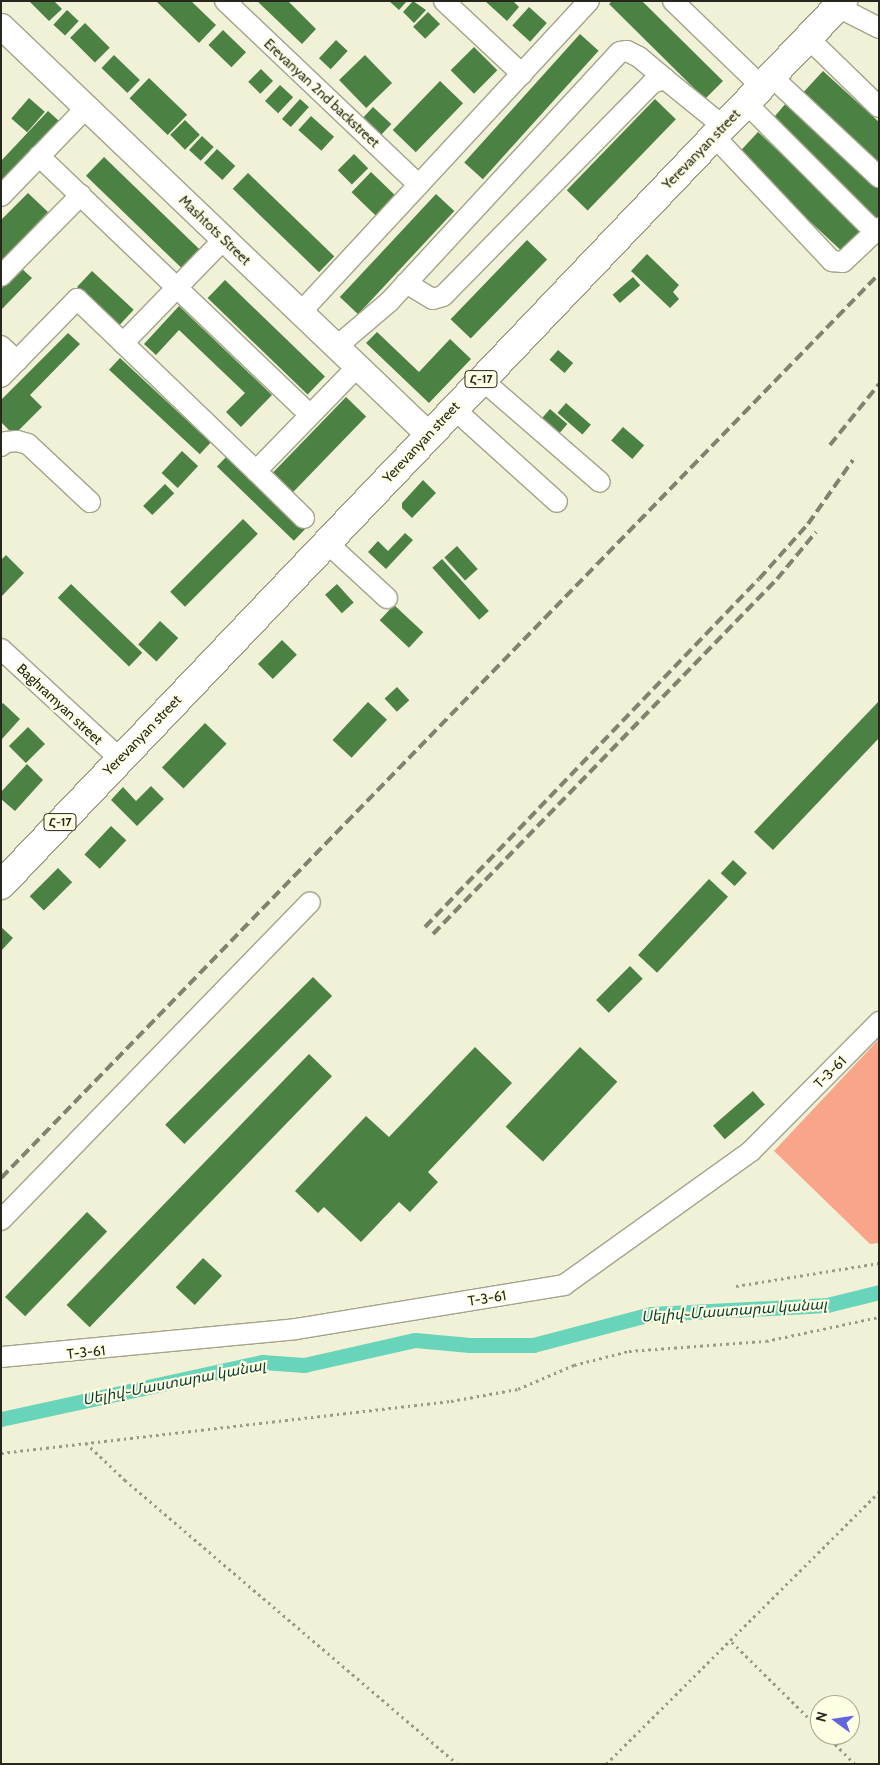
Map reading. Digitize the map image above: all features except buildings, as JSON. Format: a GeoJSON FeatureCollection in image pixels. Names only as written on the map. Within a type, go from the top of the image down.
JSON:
{"type":"FeatureCollection","features":[{"type":"Feature","properties":{"kind":"highway","name":"Yerevanyan street"},"geometry":{"type":"LineString","coordinates":[[1,885],[428,434],[840,4]]}},
{"type":"Feature","properties":{"kind":"main road","name":"Mashtots Street"},"geometry":{"type":"LineString","coordinates":[[1,26],[428,434]]}},
{"type":"Feature","properties":{"kind":"street","name":"Erevanyan 2nd backstreet"},"geometry":{"type":"LineString","coordinates":[[225,1],[419,185]]}},
{"type":"Feature","properties":{"kind":"street"},"geometry":{"type":"LineString","coordinates":[[444,1],[522,74]]}},
{"type":"Feature","properties":{"kind":"street"},"geometry":{"type":"LineString","coordinates":[[300,313],[590,1]]}},
{"type":"Feature","properties":{"kind":"street"},"geometry":{"type":"LineString","coordinates":[[336,347],[406,283],[620,52],[627,50],[665,79],[719,131],[832,261],[843,262],[877,230],[759,88],[673,1]]}},
{"type":"Feature","properties":{"kind":"street"},"geometry":{"type":"LineString","coordinates":[[840,4],[879,28]]}},
{"type":"Feature","properties":{"kind":"street"},"geometry":{"type":"LineString","coordinates":[[808,38],[879,107]]}},
{"type":"Feature","properties":{"kind":"street"},"geometry":{"type":"LineString","coordinates":[[406,283],[433,299],[443,296],[610,122],[652,83],[665,79]]}},
{"type":"Feature","properties":{"kind":"street"},"geometry":{"type":"LineString","coordinates":[[759,88],[879,177]]}},
{"type":"Feature","properties":{"kind":"street"},"geometry":{"type":"LineString","coordinates":[[1,196],[87,107]]}},
{"type":"Feature","properties":{"kind":"street"},"geometry":{"type":"LineString","coordinates":[[39,156],[310,415]]}},
{"type":"Feature","properties":{"kind":"street"},"geometry":{"type":"LineString","coordinates":[[1,276],[80,195]]}},
{"type":"Feature","properties":{"kind":"street"},"geometry":{"type":"LineString","coordinates":[[123,343],[224,239]]}},
{"type":"Feature","properties":{"kind":"street"},"geometry":{"type":"LineString","coordinates":[[1,377],[77,299],[304,518]]}},
{"type":"Feature","properties":{"kind":"street"},"geometry":{"type":"LineString","coordinates":[[1,346],[17,361]]}},
{"type":"Feature","properties":{"kind":"street"},"geometry":{"type":"LineString","coordinates":[[256,471],[357,367]]}},
{"type":"Feature","properties":{"kind":"street"},"geometry":{"type":"LineString","coordinates":[[481,379],[600,482]]}},
{"type":"Feature","properties":{"kind":"street"},"geometry":{"type":"LineString","coordinates":[[453,408],[557,502]]}},
{"type":"Feature","properties":{"kind":"street"},"geometry":{"type":"LineString","coordinates":[[1,446],[6,442],[17,441],[28,444],[90,502]]}},
{"type":"Feature","properties":{"kind":"street"},"geometry":{"type":"LineString","coordinates":[[326,542],[388,598]]}},
{"type":"Feature","properties":{"kind":"street","name":"Baghramyan street"},"geometry":{"type":"LineString","coordinates":[[1,649],[120,758]]}},
{"type":"Feature","properties":{"kind":"street"},"geometry":{"type":"LineString","coordinates":[[1,1220],[310,902]]}},
{"type":"Feature","properties":{"kind":"street","name":"T-3-61"},"geometry":{"type":"LineString","coordinates":[[1,1357],[296,1330],[564,1285],[751,1151],[879,1022]]}},
{"type":"Feature","properties":{"kind":"path"},"geometry":{"type":"LineString","coordinates":[[736,1286],[879,1263]]}},
{"type":"Feature","properties":{"kind":"path"},"geometry":{"type":"LineString","coordinates":[[1,1453],[450,1401],[518,1389],[574,1365],[629,1351],[766,1341],[879,1317]]}},
{"type":"Feature","properties":{"kind":"path"},"geometry":{"type":"LineString","coordinates":[[86,1443],[124,1480],[457,1764]]}},
{"type":"Feature","properties":{"kind":"path"},"geometry":{"type":"LineString","coordinates":[[606,1764],[732,1642],[879,1492]]}},
{"type":"Feature","properties":{"kind":"path"},"geometry":{"type":"LineString","coordinates":[[732,1642],[810,1719]]}},
{"type":"Feature","properties":{"kind":"path"},"geometry":{"type":"LineString","coordinates":[[836,1745],[855,1764]]}},
{"type":"Feature","properties":{"kind":"shaded area"},"geometry":{"type":"Polygon","coordinates":[[[879,1039],[879,1243],[870,1244],[774,1151],[879,1039]]]}},
{"type":"Feature","properties":{"kind":"waterway","name":"Սելիվ֊Մաստարա կանալ"},"geometry":{"type":"LineString","coordinates":[[1,1419],[262,1362],[304,1365],[415,1340],[470,1345],[533,1345],[651,1314],[827,1305],[879,1292]]}},
{"type":"Feature","properties":{"kind":"railway"},"geometry":{"type":"LineString","coordinates":[[1,1178],[879,274]]}},
{"type":"Feature","properties":{"kind":"railway"},"geometry":{"type":"LineString","coordinates":[[830,445],[879,384]]}},
{"type":"Feature","properties":{"kind":"railway"},"geometry":{"type":"LineString","coordinates":[[425,927],[759,579],[808,524],[853,460]]}},
{"type":"Feature","properties":{"kind":"railway"},"geometry":{"type":"LineString","coordinates":[[433,934],[777,579],[816,532]]}}]}
